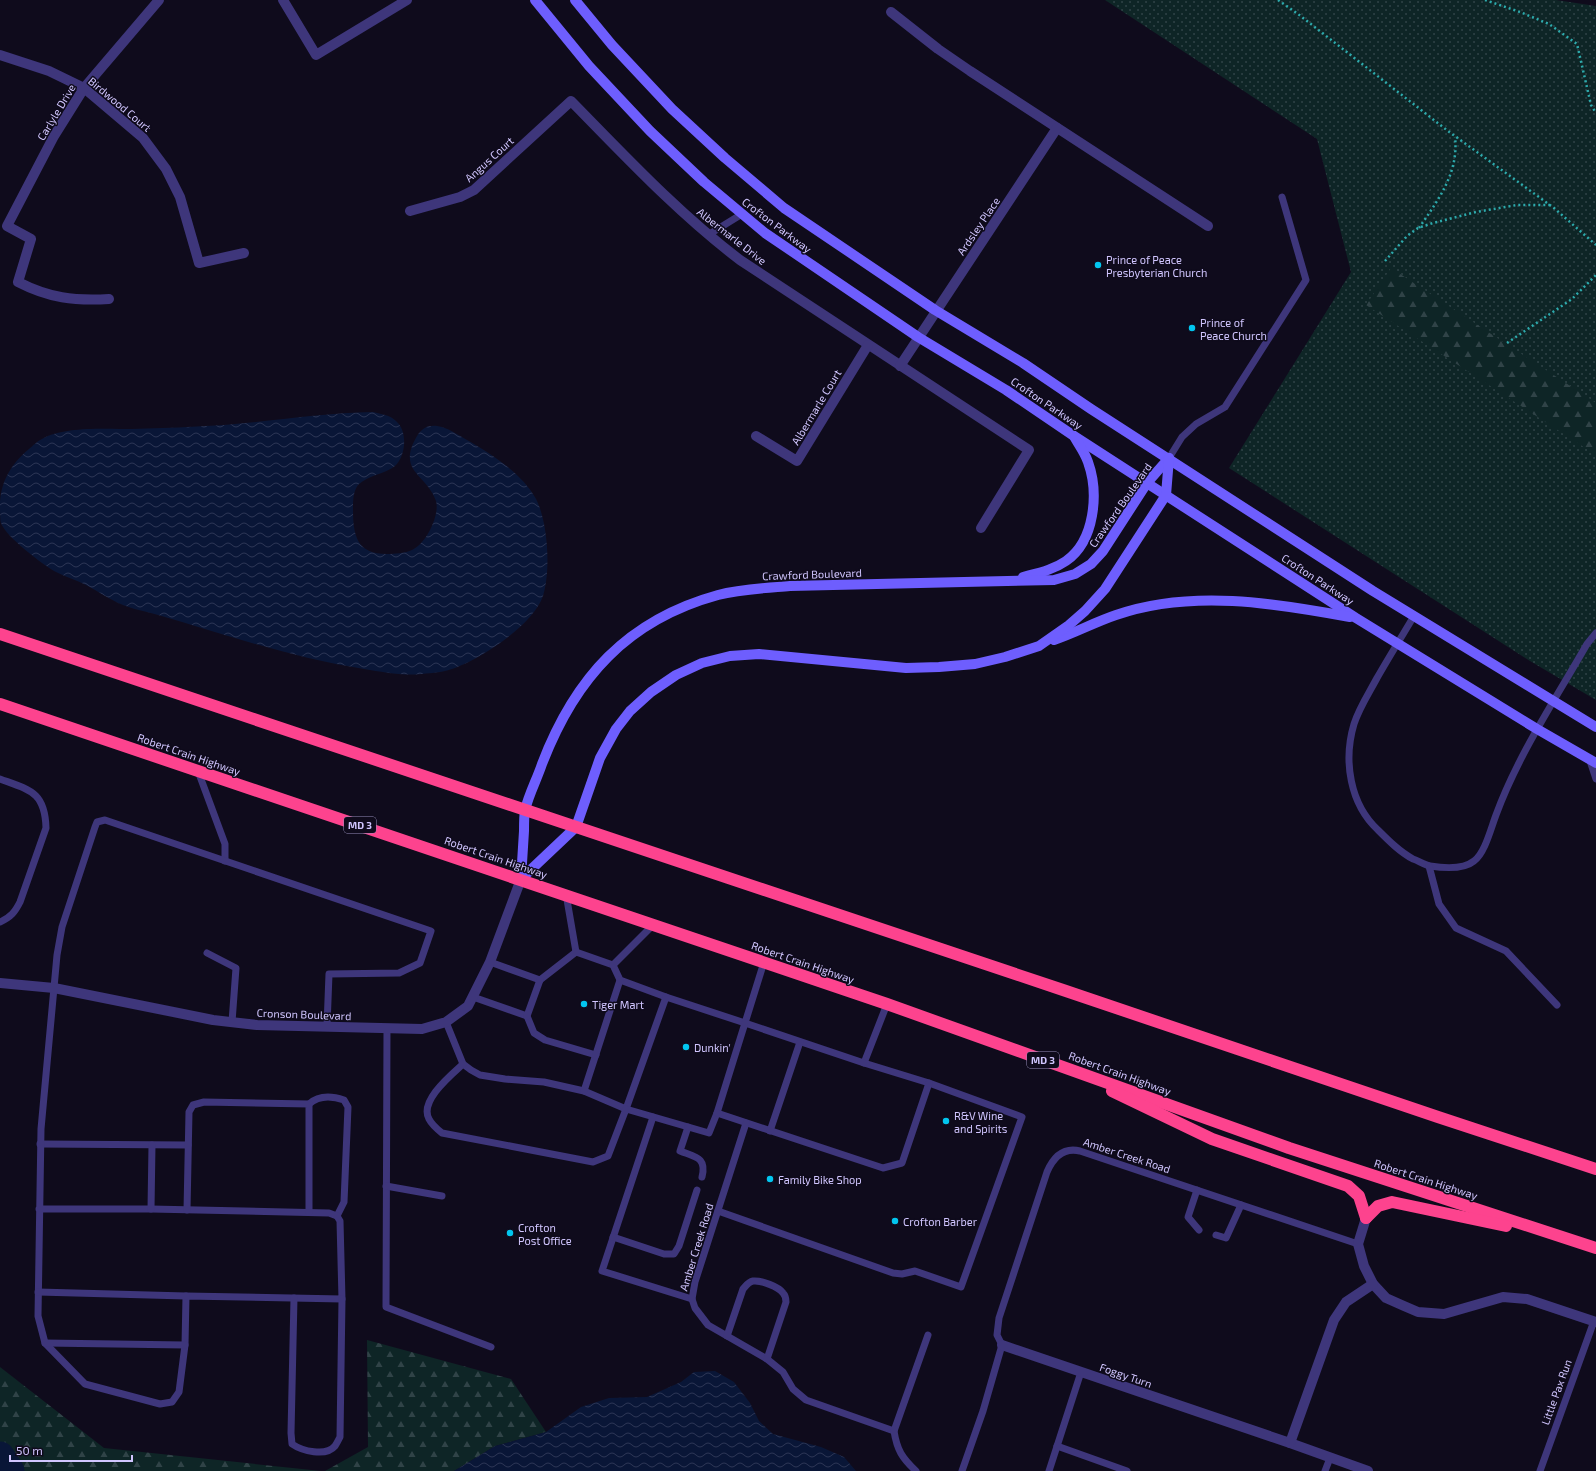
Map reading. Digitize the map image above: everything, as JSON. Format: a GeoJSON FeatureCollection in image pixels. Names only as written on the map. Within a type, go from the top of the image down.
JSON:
{"type":"FeatureCollection","features":[{"type":"Feature","properties":{"kind":"highway"},"geometry":{"type":"LineString","coordinates":[[0,634],[1034,980],[1438,1117],[1596,1168]]}},
{"type":"Feature","properties":{"kind":"highway","name":"Robert Crain Highway"},"geometry":{"type":"LineString","coordinates":[[0,704],[566,894],[887,1004],[1289,1148],[1596,1248]]}},
{"type":"Feature","properties":{"kind":"highway"},"geometry":{"type":"LineString","coordinates":[[1057,1065],[1212,1139],[1348,1186],[1359,1196],[1366,1218],[1378,1206],[1392,1202],[1566,1239]]}},
{"type":"Feature","properties":{"kind":"street","name":"Carlyle Drive"},"geometry":{"type":"LineString","coordinates":[[108,299],[84,300],[56,297],[33,290],[18,282],[31,239],[7,226],[54,136],[84,88],[159,0]]}},
{"type":"Feature","properties":{"kind":"street"},"geometry":{"type":"LineString","coordinates":[[283,0],[316,55],[407,0]]}},
{"type":"Feature","properties":{"kind":"street","name":"Crofton Parkway"},"geometry":{"type":"LineString","coordinates":[[535,0],[589,66],[650,131],[704,182],[765,233],[918,337],[1006,390],[1074,436],[1356,618],[1593,762]]}},
{"type":"Feature","properties":{"kind":"street","name":"Crofton Parkway"},"geometry":{"type":"LineString","coordinates":[[575,0],[612,45],[672,109],[725,158],[784,208],[935,310],[1023,363],[1091,409],[1373,591],[1596,727]]}},
{"type":"Feature","properties":{"kind":"street"},"geometry":{"type":"LineString","coordinates":[[891,12],[938,49],[1208,226]]}},
{"type":"Feature","properties":{"kind":"street","name":"Birdwood Court"},"geometry":{"type":"LineString","coordinates":[[0,55],[48,71],[84,88],[143,138],[166,169],[180,197],[199,263],[244,253]]}},
{"type":"Feature","properties":{"kind":"street","name":"Angus Court"},"geometry":{"type":"LineString","coordinates":[[410,211],[460,197],[474,190],[571,101]]}},
{"type":"Feature","properties":{"kind":"street","name":"Albermarle Drive"},"geometry":{"type":"LineString","coordinates":[[571,101],[663,194],[708,235],[740,260],[1029,450],[981,528]]}},
{"type":"Feature","properties":{"kind":"street","name":"Ardsley Place"},"geometry":{"type":"LineString","coordinates":[[918,337],[1057,128]]}},
{"type":"Feature","properties":{"kind":"street"},"geometry":{"type":"LineString","coordinates":[[900,366],[918,337]]}},
{"type":"Feature","properties":{"kind":"street","name":"Albermarle Court"},"geometry":{"type":"LineString","coordinates":[[756,436],[796,461],[868,345]]}},
{"type":"Feature","properties":{"kind":"street"},"geometry":{"type":"LineString","coordinates":[[1009,581],[1049,570],[1067,560],[1078,550],[1088,530],[1093,513],[1094,495],[1092,475],[1088,461],[1074,436]]}},
{"type":"Feature","properties":{"kind":"street","name":"Crawford Boulevard"},"geometry":{"type":"LineString","coordinates":[[521,879],[525,810],[552,740],[571,702],[593,672],[622,643],[652,622],[684,606],[719,595],[761,588],[790,586],[1054,580],[1075,574],[1091,564],[1103,551],[1147,483],[1169,458]]}},
{"type":"Feature","properties":{"kind":"street","name":"Crawford Boulevard"},"geometry":{"type":"LineString","coordinates":[[521,879],[576,827],[600,758],[616,729],[630,712],[651,692],[676,675],[702,663],[730,656],[759,654],[906,668],[940,667],[975,664],[1005,657],[1039,646],[1069,625],[1085,611],[1105,588],[1166,495],[1169,458]]}},
{"type":"Feature","properties":{"kind":"street"},"geometry":{"type":"LineString","coordinates":[[1039,646],[1077,632],[1116,615],[1172,602],[1200,600],[1232,601],[1307,609],[1356,618]]}},
{"type":"Feature","properties":{"kind":"street","name":"Cronson Boulevard"},"geometry":{"type":"LineString","coordinates":[[0,983],[54,988],[175,1014],[232,1022],[422,1029],[446,1022],[468,1006],[490,962],[521,879]]}},
{"type":"Feature","properties":{"kind":"street"},"geometry":{"type":"LineString","coordinates":[[1366,1218],[1358,1244],[1364,1266],[1373,1284],[1386,1298],[1418,1312],[1444,1314],[1503,1297],[1527,1298],[1595,1322]]}},
{"type":"Feature","properties":{"kind":"street"},"geometry":{"type":"LineString","coordinates":[[1290,1443],[1334,1320],[1346,1302],[1373,1284]]}},
{"type":"Feature","properties":{"kind":"street","name":"Foggy Turn"},"geometry":{"type":"LineString","coordinates":[[1002,1345],[1368,1471]]}},
{"type":"Feature","properties":{"kind":"lane"},"geometry":{"type":"LineString","coordinates":[[1169,458],[1182,438],[1196,424],[1225,407],[1306,280],[1282,196]]}},
{"type":"Feature","properties":{"kind":"lane"},"geometry":{"type":"LineString","coordinates":[[708,235],[742,214]]}},
{"type":"Feature","properties":{"kind":"lane"},"geometry":{"type":"LineString","coordinates":[[1414,616],[1362,705],[1354,724],[1350,746],[1349,770],[1352,787],[1360,806],[1371,824],[1393,845],[1410,857],[1429,866],[1462,867],[1474,861],[1482,852],[1505,790],[1537,729],[1587,644],[1596,633]]}},
{"type":"Feature","properties":{"kind":"lane"},"geometry":{"type":"LineString","coordinates":[[1593,762],[1596,779]]}},
{"type":"Feature","properties":{"kind":"lane"},"geometry":{"type":"LineString","coordinates":[[198,770],[225,844],[225,861]]}},
{"type":"Feature","properties":{"kind":"lane"},"geometry":{"type":"LineString","coordinates":[[0,779],[27,788],[36,795],[46,816],[46,828],[20,902],[15,912],[0,922]]}},
{"type":"Feature","properties":{"kind":"lane"},"geometry":{"type":"LineString","coordinates":[[186,1296],[185,1345],[179,1392],[172,1402],[160,1404],[85,1384],[45,1343],[38,1316],[40,1144],[57,955],[62,927],[95,827],[98,822],[105,820],[432,930],[420,963],[399,973],[329,974],[327,1026]]}},
{"type":"Feature","properties":{"kind":"lane"},"geometry":{"type":"LineString","coordinates":[[1429,866],[1439,904],[1456,928],[1506,951],[1557,1005]]}},
{"type":"Feature","properties":{"kind":"lane"},"geometry":{"type":"LineString","coordinates":[[566,894],[576,952]]}},
{"type":"Feature","properties":{"kind":"lane"},"geometry":{"type":"LineString","coordinates":[[612,965],[654,924]]}},
{"type":"Feature","properties":{"kind":"lane"},"geometry":{"type":"LineString","coordinates":[[576,952],[612,965],[620,980],[800,1042],[929,1083],[1022,1117],[961,1287],[915,1271],[902,1274],[893,1272],[718,1211]]}},
{"type":"Feature","properties":{"kind":"lane"},"geometry":{"type":"LineString","coordinates":[[576,952],[540,980],[527,1016],[534,1033],[545,1040],[596,1055]]}},
{"type":"Feature","properties":{"kind":"lane"},"geometry":{"type":"LineString","coordinates":[[207,953],[236,968],[232,1022]]}},
{"type":"Feature","properties":{"kind":"lane"},"geometry":{"type":"LineString","coordinates":[[490,962],[540,980]]}},
{"type":"Feature","properties":{"kind":"lane"},"geometry":{"type":"LineString","coordinates":[[446,1022],[463,1064],[480,1074],[505,1079],[544,1082],[584,1091],[626,1109],[709,1134],[717,1113],[764,962]]}},
{"type":"Feature","properties":{"kind":"lane"},"geometry":{"type":"LineString","coordinates":[[584,1091],[620,980]]}},
{"type":"Feature","properties":{"kind":"lane"},"geometry":{"type":"LineString","coordinates":[[473,997],[527,1016]]}},
{"type":"Feature","properties":{"kind":"lane"},"geometry":{"type":"LineString","coordinates":[[463,1064],[437,1088],[428,1108],[428,1118],[433,1126],[442,1133],[594,1162],[608,1156],[666,997]]}},
{"type":"Feature","properties":{"kind":"lane"},"geometry":{"type":"LineString","coordinates":[[864,1063],[887,1004]]}},
{"type":"Feature","properties":{"kind":"lane"},"geometry":{"type":"LineString","coordinates":[[387,1028],[386,1307],[491,1347]]}},
{"type":"Feature","properties":{"kind":"lane"},"geometry":{"type":"LineString","coordinates":[[770,1131],[800,1042]]}},
{"type":"Feature","properties":{"kind":"lane"},"geometry":{"type":"LineString","coordinates":[[717,1113],[883,1168],[902,1162],[929,1083]]}},
{"type":"Feature","properties":{"kind":"lane"},"geometry":{"type":"LineString","coordinates":[[187,1210],[189,1112],[193,1105],[204,1102],[309,1104],[319,1097],[339,1098],[344,1100],[348,1107],[344,1202],[336,1216]]}},
{"type":"Feature","properties":{"kind":"lane"},"geometry":{"type":"LineString","coordinates":[[309,1104],[309,1212]]}},
{"type":"Feature","properties":{"kind":"lane"},"geometry":{"type":"LineString","coordinates":[[653,1117],[602,1271],[692,1299]]}},
{"type":"Feature","properties":{"kind":"lane","name":"Amber Creek Road"},"geometry":{"type":"LineString","coordinates":[[746,1123],[694,1282],[692,1299],[695,1308],[708,1325],[767,1359],[784,1372],[793,1389],[806,1400],[894,1431]]}},
{"type":"Feature","properties":{"kind":"lane"},"geometry":{"type":"LineString","coordinates":[[688,1127],[680,1152],[698,1158],[702,1161],[702,1177]]}},
{"type":"Feature","properties":{"kind":"lane"},"geometry":{"type":"LineString","coordinates":[[40,1144],[188,1145]]}},
{"type":"Feature","properties":{"kind":"lane"},"geometry":{"type":"LineString","coordinates":[[151,1209],[152,1145]]}},
{"type":"Feature","properties":{"kind":"lane","name":"Amber Creek Road"},"geometry":{"type":"LineString","coordinates":[[1002,1345],[997,1335],[999,1318],[1047,1172],[1052,1161],[1059,1154],[1073,1149],[1358,1244]]}},
{"type":"Feature","properties":{"kind":"lane"},"geometry":{"type":"LineString","coordinates":[[386,1186],[442,1196]]}},
{"type":"Feature","properties":{"kind":"lane"},"geometry":{"type":"LineString","coordinates":[[613,1237],[664,1254],[674,1254],[679,1246],[697,1190]]}},
{"type":"Feature","properties":{"kind":"lane"},"geometry":{"type":"LineString","coordinates":[[1197,1190],[1188,1217],[1199,1230]]}},
{"type":"Feature","properties":{"kind":"lane"},"geometry":{"type":"LineString","coordinates":[[1216,1235],[1226,1238],[1241,1205]]}},
{"type":"Feature","properties":{"kind":"lane"},"geometry":{"type":"LineString","coordinates":[[39,1209],[151,1209],[309,1212],[329,1213],[336,1216],[340,1221],[342,1299],[340,1437],[335,1446],[326,1451],[310,1452],[300,1449],[292,1444],[294,1298]]}},
{"type":"Feature","properties":{"kind":"lane"},"geometry":{"type":"LineString","coordinates":[[727,1336],[743,1289],[748,1284],[754,1281],[778,1289],[783,1292],[786,1297],[786,1302],[767,1359]]}},
{"type":"Feature","properties":{"kind":"lane"},"geometry":{"type":"LineString","coordinates":[[38,1292],[342,1299]]}},
{"type":"Feature","properties":{"kind":"lane","name":"Little Pax Run"},"geometry":{"type":"LineString","coordinates":[[1540,1471],[1595,1322]]}},
{"type":"Feature","properties":{"kind":"lane"},"geometry":{"type":"LineString","coordinates":[[916,1471],[904,1460],[896,1445],[894,1431],[928,1335]]}},
{"type":"Feature","properties":{"kind":"lane"},"geometry":{"type":"LineString","coordinates":[[45,1343],[185,1345]]}},
{"type":"Feature","properties":{"kind":"lane"},"geometry":{"type":"LineString","coordinates":[[962,1471],[983,1411],[1002,1345]]}},
{"type":"Feature","properties":{"kind":"lane"},"geometry":{"type":"LineString","coordinates":[[1049,1471],[1081,1372]]}},
{"type":"Feature","properties":{"kind":"lane"},"geometry":{"type":"LineString","coordinates":[[1057,1446],[1127,1471]]}},
{"type":"Feature","properties":{"kind":"lane"},"geometry":{"type":"LineString","coordinates":[[1325,1471],[1330,1458]]}},
{"type":"Feature","properties":{"kind":"path"},"geometry":{"type":"LineString","coordinates":[[1278,0],[1455,136],[1550,205],[1596,244]]}},
{"type":"Feature","properties":{"kind":"path"},"geometry":{"type":"LineString","coordinates":[[1485,0],[1549,24],[1577,44],[1591,105],[1596,113]]}},
{"type":"Feature","properties":{"kind":"path"},"geometry":{"type":"LineString","coordinates":[[1385,261],[1407,236],[1418,228],[1437,202],[1449,179],[1454,164],[1456,147],[1455,136]]}},
{"type":"Feature","properties":{"kind":"path"},"geometry":{"type":"LineString","coordinates":[[1418,228],[1476,212],[1518,205],[1550,205]]}},
{"type":"Feature","properties":{"kind":"path"},"geometry":{"type":"LineString","coordinates":[[1507,343],[1572,299],[1596,275]]}},
{"type":"Feature","properties":{"kind":"green space"},"geometry":{"type":"Polygon","coordinates":[[[1105,0],[1556,0],[1596,6],[1596,700],[1530,661],[1229,468],[1351,272],[1317,139],[1105,0]]]}},
{"type":"Feature","properties":{"kind":"green space"},"geometry":{"type":"Polygon","coordinates":[[[1391,268],[1596,403],[1596,455],[1366,305],[1391,268]]]}},
{"type":"Feature","properties":{"kind":"green space"},"geometry":{"type":"Polygon","coordinates":[[[367,1340],[511,1379],[546,1432],[495,1446],[454,1471],[325,1471],[368,1447],[367,1340]]]}},
{"type":"Feature","properties":{"kind":"green space"},"geometry":{"type":"Polygon","coordinates":[[[0,1367],[104,1448],[321,1471],[0,1471],[0,1367]]]}},
{"type":"Feature","properties":{"kind":"water"},"geometry":{"type":"Polygon","coordinates":[[[373,412],[388,416],[400,425],[404,437],[404,444],[399,462],[395,466],[362,482],[358,485],[355,491],[353,500],[354,527],[359,542],[369,551],[387,554],[412,550],[422,542],[431,528],[436,514],[436,501],[432,492],[415,472],[411,465],[410,458],[411,448],[417,436],[423,429],[431,426],[437,426],[449,430],[496,458],[523,481],[536,499],[540,509],[546,533],[547,574],[543,596],[537,607],[518,629],[505,639],[479,657],[451,669],[434,673],[407,674],[385,672],[321,661],[237,639],[129,607],[113,601],[86,585],[50,568],[34,557],[9,535],[1,523],[1,497],[4,481],[12,467],[23,455],[38,441],[51,435],[73,430],[86,429],[213,426],[336,414],[373,412]]]}},
{"type":"Feature","properties":{"kind":"water"},"geometry":{"type":"Polygon","coordinates":[[[715,1371],[734,1382],[750,1403],[759,1421],[773,1434],[821,1447],[844,1457],[856,1471],[454,1471],[495,1446],[546,1432],[581,1407],[609,1398],[647,1397],[681,1382],[694,1372],[715,1371]]]}},
{"type":"Feature","properties":{"kind":"waterway"},"geometry":{"type":"LineString","coordinates":[[0,1456],[10,1471]]}},
{"type":"Feature","properties":{"kind":"place","name":"Prince of Peace Presbyterian Church"},"geometry":{"type":"Point","coordinates":[1098,265]}},
{"type":"Feature","properties":{"kind":"place","name":"Prince of Peace Church"},"geometry":{"type":"Point","coordinates":[1192,328]}},
{"type":"Feature","properties":{"kind":"place","name":"Tiger Mart"},"geometry":{"type":"Point","coordinates":[584,1004]}},
{"type":"Feature","properties":{"kind":"place","name":"Dunkin'"},"geometry":{"type":"Point","coordinates":[686,1047]}},
{"type":"Feature","properties":{"kind":"place","name":"R&V Wine and Spirits"},"geometry":{"type":"Point","coordinates":[946,1121]}},
{"type":"Feature","properties":{"kind":"place","name":"Family Bike Shop"},"geometry":{"type":"Point","coordinates":[770,1179]}},
{"type":"Feature","properties":{"kind":"place","name":"Crofton Barber"},"geometry":{"type":"Point","coordinates":[895,1221]}},
{"type":"Feature","properties":{"kind":"place","name":"Crofton Post Office"},"geometry":{"type":"Point","coordinates":[510,1233]}}]}
